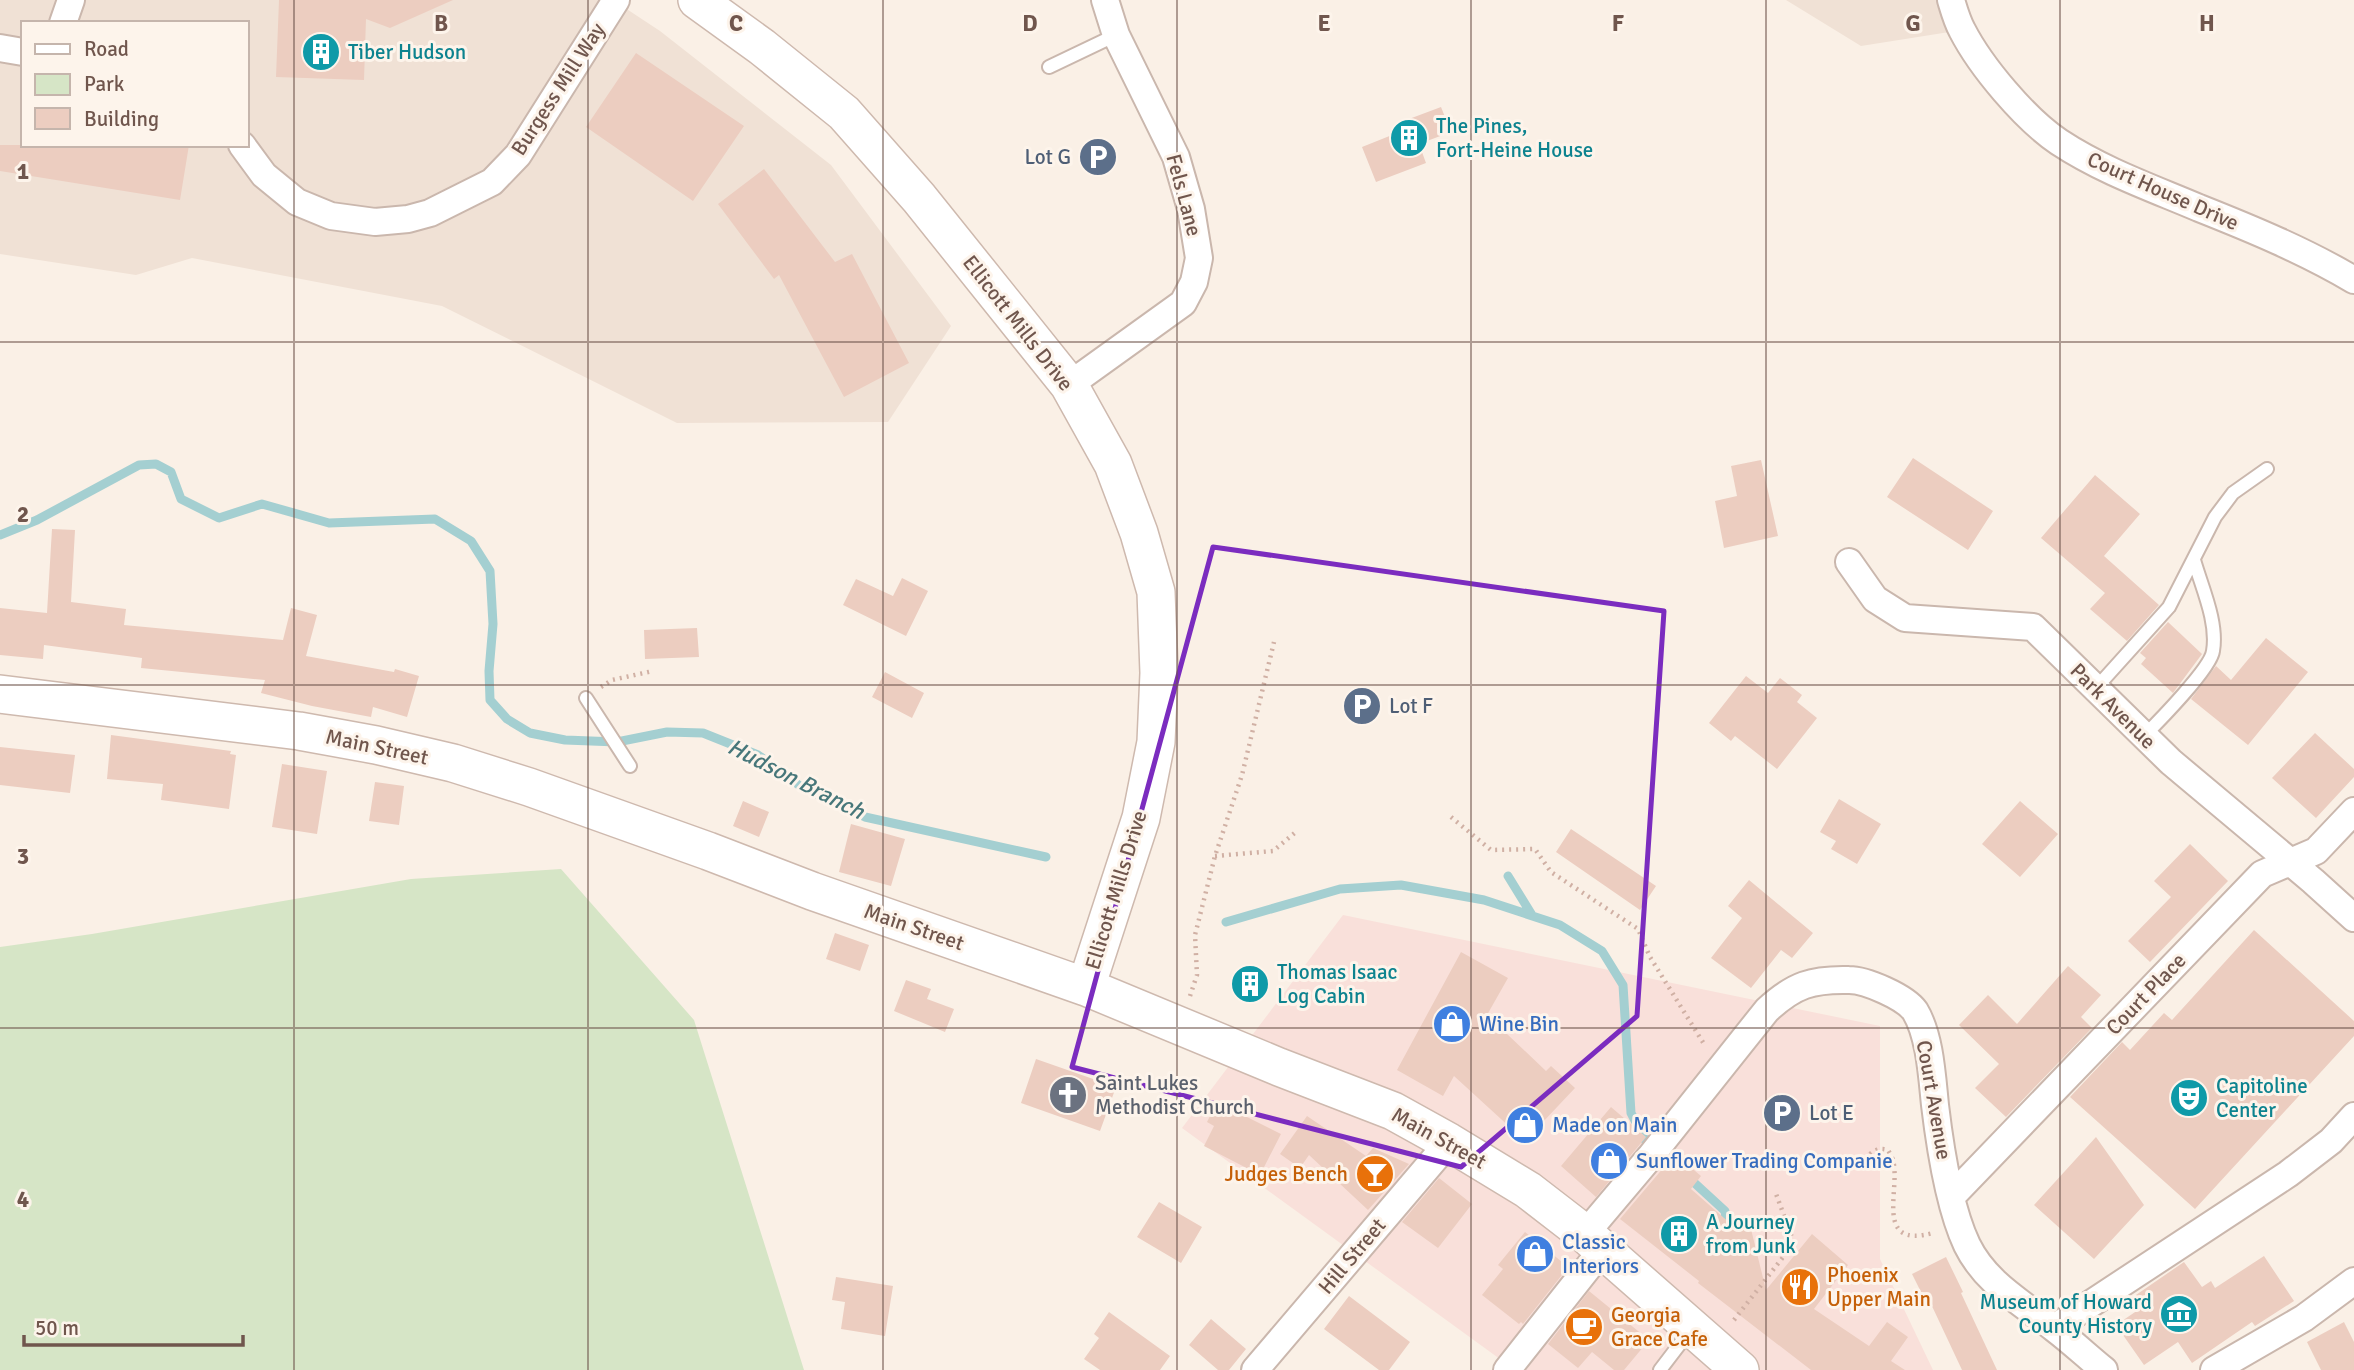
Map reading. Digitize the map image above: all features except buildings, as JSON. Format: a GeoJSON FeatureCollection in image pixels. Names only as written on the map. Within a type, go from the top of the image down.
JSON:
{"type":"FeatureCollection","features":[{"type":"Feature","properties":{"kind":"main road","name":"Ellicott Mills Drive"},"geometry":{"type":"LineString","coordinates":[[697,0],[762,47],[844,113],[919,198],[1069,385],[1113,464],[1139,533],[1156,592],[1159,673],[1156,742],[1141,818],[1086,987]]}},
{"type":"Feature","properties":{"kind":"main road","name":"Main Street"},"geometry":{"type":"LineString","coordinates":[[0,694],[299,731],[453,763],[529,787],[812,891],[1086,987],[1279,1068],[1393,1111],[1449,1142],[1528,1190],[1593,1242],[1740,1370]]}},
{"type":"Feature","properties":{"kind":"street"},"geometry":{"type":"LineString","coordinates":[[64,21],[71,0]]}},
{"type":"Feature","properties":{"kind":"street","name":"Burgess Mill Way"},"geometry":{"type":"LineString","coordinates":[[243,147],[264,175],[297,202],[331,216],[375,222],[408,219],[430,213],[492,182],[518,155],[617,0]]}},
{"type":"Feature","properties":{"kind":"street","name":"Fels Lane"},"geometry":{"type":"LineString","coordinates":[[1069,385],[1183,303],[1194,282],[1199,258],[1191,209],[1176,157],[1116,35],[1105,0]]}},
{"type":"Feature","properties":{"kind":"street","name":"Court House Drive"},"geometry":{"type":"LineString","coordinates":[[1951,0],[1962,30],[1988,70],[2020,108],[2058,141],[2120,176],[2324,262],[2354,280]]}},
{"type":"Feature","properties":{"kind":"street"},"geometry":{"type":"LineString","coordinates":[[0,48],[21,52]]}},
{"type":"Feature","properties":{"kind":"street","name":"Park Avenue"},"geometry":{"type":"LineString","coordinates":[[1849,562],[1875,599],[1905,618],[2032,627],[2171,762],[2354,918]]}},
{"type":"Feature","properties":{"kind":"street","name":"Court Place"},"geometry":{"type":"LineString","coordinates":[[1951,1197],[2262,874],[2316,851],[2354,811]]}},
{"type":"Feature","properties":{"kind":"street","name":"Court Avenue"},"geometry":{"type":"LineString","coordinates":[[1507,1370],[1650,1157],[1767,1010],[1785,993],[1806,983],[1853,980],[1900,999],[1914,1010],[1930,1058],[1951,1197],[1967,1245],[1984,1271],[2015,1300],[2054,1328],[2104,1370]]}},
{"type":"Feature","properties":{"kind":"street"},"geometry":{"type":"LineString","coordinates":[[2054,1328],[2288,1174],[2331,1141],[2354,1116]]}},
{"type":"Feature","properties":{"kind":"street","name":"Hill Street"},"geometry":{"type":"LineString","coordinates":[[1255,1370],[1449,1142]]}},
{"type":"Feature","properties":{"kind":"street"},"geometry":{"type":"LineString","coordinates":[[2214,1370],[2304,1318],[2354,1281]]}},
{"type":"Feature","properties":{"kind":"lane"},"geometry":{"type":"LineString","coordinates":[[1049,67],[1116,35]]}},
{"type":"Feature","properties":{"kind":"lane"},"geometry":{"type":"LineString","coordinates":[[2096,688],[2169,607],[2215,517],[2233,494],[2267,469]]}},
{"type":"Feature","properties":{"kind":"lane"},"geometry":{"type":"LineString","coordinates":[[2144,736],[2179,700],[2213,655],[2214,639],[2210,618],[2194,560]]}},
{"type":"Feature","properties":{"kind":"lane"},"geometry":{"type":"LineString","coordinates":[[586,698],[630,766]]}},
{"type":"Feature","properties":{"kind":"lane"},"geometry":{"type":"LineString","coordinates":[[1660,1370],[1691,1328]]}},
{"type":"Feature","properties":{"kind":"path"},"geometry":{"type":"LineString","coordinates":[[1188,1000],[1197,975],[1195,935],[1215,856],[1242,775],[1274,642]]}},
{"type":"Feature","properties":{"kind":"path"},"geometry":{"type":"LineString","coordinates":[[586,698],[612,680],[653,671]]}},
{"type":"Feature","properties":{"kind":"path"},"geometry":{"type":"LineString","coordinates":[[1451,817],[1491,850],[1535,849],[1551,872],[1638,929],[1650,957],[1720,1069]]}},
{"type":"Feature","properties":{"kind":"path"},"geometry":{"type":"LineString","coordinates":[[1215,856],[1273,851],[1297,831]]}},
{"type":"Feature","properties":{"kind":"path"},"geometry":{"type":"LineString","coordinates":[[1861,1165],[1872,1151],[1881,1148],[1888,1150],[1893,1159],[1893,1217],[1899,1230],[1911,1237],[1939,1232]]}},
{"type":"Feature","properties":{"kind":"path"},"geometry":{"type":"LineString","coordinates":[[1734,1320],[1794,1243],[1774,1191]]}},
{"type":"Feature","properties":{"kind":"highlighted area"},"geometry":{"type":"Polygon","coordinates":[[[1213,547],[1664,611],[1637,1016],[1461,1167],[1072,1067],[1213,547]]]}},
{"type":"Feature","properties":{"kind":"shaded area"},"geometry":{"type":"Polygon","coordinates":[[[0,0],[613,0],[660,31],[831,165],[951,326],[888,422],[677,423],[442,306],[192,258],[136,275],[0,254],[0,0]]]}},
{"type":"Feature","properties":{"kind":"shaded area"},"geometry":{"type":"Polygon","coordinates":[[[1786,0],[1951,0],[1962,30],[1861,46],[1786,0]]]}},
{"type":"Feature","properties":{"kind":"shaded area"},"geometry":{"type":"Polygon","coordinates":[[[1343,915],[1880,1026],[1880,1259],[1933,1370],[1515,1370],[1182,1128],[1343,915]]]}},
{"type":"Feature","properties":{"kind":"green space"},"geometry":{"type":"Polygon","coordinates":[[[561,869],[694,1020],[804,1370],[0,1370],[0,947],[92,934],[411,879],[561,869]]]}},
{"type":"Feature","properties":{"kind":"waterway","name":"Hudson Branch"},"geometry":{"type":"LineString","coordinates":[[0,535],[37,520],[139,465],[156,464],[171,472],[181,499],[219,518],[262,504],[329,523],[435,519],[471,541],[490,571],[493,624],[489,671],[490,700],[507,719],[530,733],[565,740],[617,742],[667,732],[703,733],[758,755],[800,786],[865,817],[1046,857]]}},
{"type":"Feature","properties":{"kind":"waterway"},"geometry":{"type":"LineString","coordinates":[[1508,876],[1532,915]]}},
{"type":"Feature","properties":{"kind":"waterway","name":"Hudson Branch"},"geometry":{"type":"LineString","coordinates":[[1226,922],[1340,889],[1401,885],[1484,900],[1560,925],[1602,951],[1623,985],[1631,1113],[1645,1140],[1677,1168]]}},
{"type":"Feature","properties":{"kind":"waterway","name":"Hudson Branch"},"geometry":{"type":"LineString","coordinates":[[1688,1177],[1725,1211],[1725,1230]]}},
{"type":"Feature","properties":{"kind":"place","name":"Tiber Hudson"},"geometry":{"type":"Point","coordinates":[321,52]}},
{"type":"Feature","properties":{"kind":"place","name":"The Pines, Fort-Heine House"},"geometry":{"type":"Point","coordinates":[1409,138]}},
{"type":"Feature","properties":{"kind":"place","name":"Lot G"},"geometry":{"type":"Point","coordinates":[1098,157]}},
{"type":"Feature","properties":{"kind":"place","name":"Lot F"},"geometry":{"type":"Point","coordinates":[1362,706]}},
{"type":"Feature","properties":{"kind":"place","name":"Thomas Isaac Log Cabin"},"geometry":{"type":"Point","coordinates":[1250,984]}},
{"type":"Feature","properties":{"kind":"place","name":"Wine Bin"},"geometry":{"type":"Point","coordinates":[1452,1024]}},
{"type":"Feature","properties":{"kind":"place","name":"Saint Lukes Methodist Church"},"geometry":{"type":"Point","coordinates":[1068,1095]}},
{"type":"Feature","properties":{"kind":"place","name":"Capitoline Center"},"geometry":{"type":"Point","coordinates":[2189,1098]}},
{"type":"Feature","properties":{"kind":"place","name":"Lot E"},"geometry":{"type":"Point","coordinates":[1782,1113]}},
{"type":"Feature","properties":{"kind":"place","name":"Made on Main"},"geometry":{"type":"Point","coordinates":[1525,1125]}},
{"type":"Feature","properties":{"kind":"place","name":"Sunflower Trading Companie"},"geometry":{"type":"Point","coordinates":[1609,1161]}},
{"type":"Feature","properties":{"kind":"place","name":"Judges Bench"},"geometry":{"type":"Point","coordinates":[1375,1174]}},
{"type":"Feature","properties":{"kind":"place","name":"A Journey from Junk"},"geometry":{"type":"Point","coordinates":[1679,1234]}},
{"type":"Feature","properties":{"kind":"place","name":"Classic Interiors"},"geometry":{"type":"Point","coordinates":[1535,1254]}},
{"type":"Feature","properties":{"kind":"place","name":"Phoenix Upper Main"},"geometry":{"type":"Point","coordinates":[1800,1287]}},
{"type":"Feature","properties":{"kind":"place","name":"Museum of Howard County History"},"geometry":{"type":"Point","coordinates":[2179,1314]}},
{"type":"Feature","properties":{"kind":"place","name":"Georgia Grace Cafe"},"geometry":{"type":"Point","coordinates":[1584,1327]}}]}
